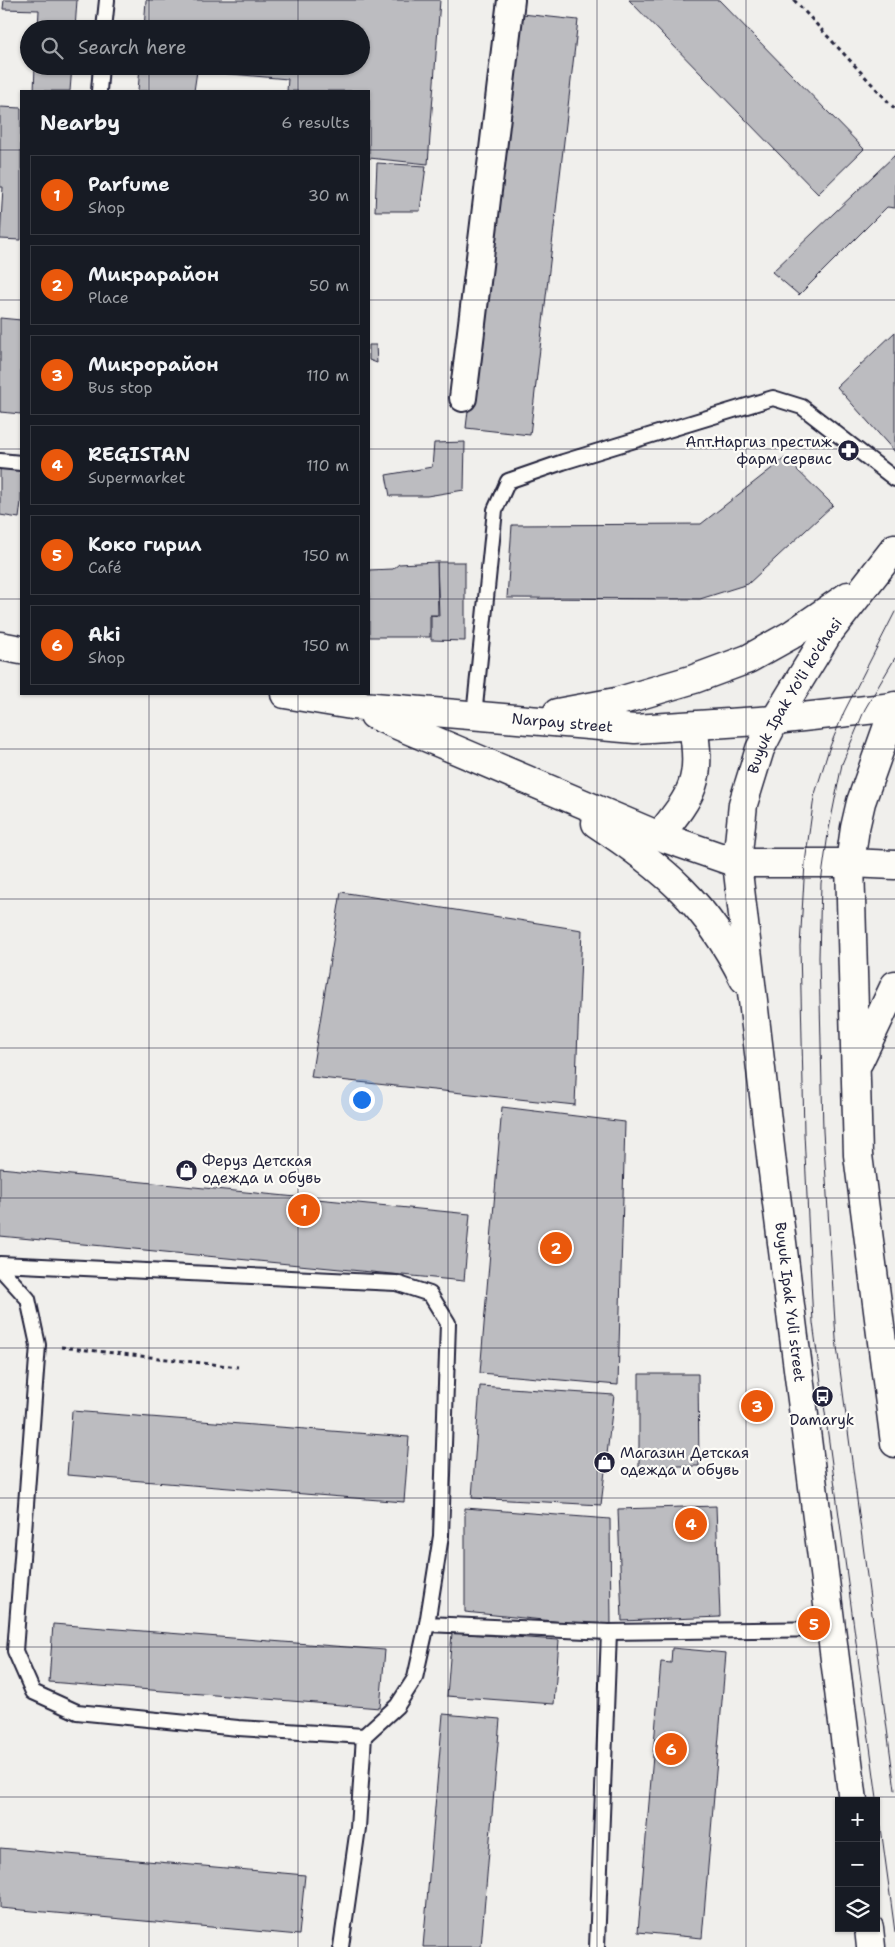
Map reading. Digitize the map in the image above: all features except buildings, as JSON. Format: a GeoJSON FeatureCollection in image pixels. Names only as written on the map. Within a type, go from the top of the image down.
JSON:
{"type":"FeatureCollection","features":[{"type":"Feature","properties":{"kind":"main road","name":"Buyuk Ipak Yo'li ko'chasi"},"geometry":{"type":"LineString","coordinates":[[737,864],[743,804],[760,749],[775,720],[827,635],[895,548]]}},
{"type":"Feature","properties":{"kind":"main road"},"geometry":{"type":"LineString","coordinates":[[518,719],[616,702],[694,679],[748,659],[791,635],[868,582]]}},
{"type":"Feature","properties":{"kind":"main road"},"geometry":{"type":"LineString","coordinates":[[0,646],[20,650]]}},
{"type":"Feature","properties":{"kind":"main road","name":"Narpay street"},"geometry":{"type":"LineString","coordinates":[[291,695],[351,705],[634,729],[775,720],[895,707]]}},
{"type":"Feature","properties":{"kind":"main road","name":"Narpay street"},"geometry":{"type":"LineString","coordinates":[[351,705],[658,836],[737,864],[895,865]]}},
{"type":"Feature","properties":{"kind":"main road"},"geometry":{"type":"LineString","coordinates":[[895,707],[861,802],[854,828],[850,864],[858,1155],[895,1443]]}},
{"type":"Feature","properties":{"kind":"main road"},"geometry":{"type":"LineString","coordinates":[[658,836],[689,795],[695,780],[696,743],[693,726]]}},
{"type":"Feature","properties":{"kind":"main road"},"geometry":{"type":"LineString","coordinates":[[542,787],[653,863],[697,904],[729,949],[752,993]]}},
{"type":"Feature","properties":{"kind":"main road","name":"Buyuk Ipak Yuli street"},"geometry":{"type":"LineString","coordinates":[[737,864],[774,1184],[853,1797]]}},
{"type":"Feature","properties":{"kind":"main road"},"geometry":{"type":"LineString","coordinates":[[856,1067],[895,985]]}},
{"type":"Feature","properties":{"kind":"main road"},"geometry":{"type":"LineString","coordinates":[[869,1932],[871,1947]]}},
{"type":"Feature","properties":{"kind":"street"},"geometry":{"type":"LineString","coordinates":[[463,398],[512,0]]}},
{"type":"Feature","properties":{"kind":"lane"},"geometry":{"type":"LineString","coordinates":[[105,20],[107,0]]}},
{"type":"Feature","properties":{"kind":"lane"},"geometry":{"type":"LineString","coordinates":[[99,90],[100,75]]}},
{"type":"Feature","properties":{"kind":"lane"},"geometry":{"type":"LineString","coordinates":[[474,716],[495,510],[508,481],[563,462],[773,398],[802,407],[895,479]]}},
{"type":"Feature","properties":{"kind":"lane"},"geometry":{"type":"LineString","coordinates":[[0,461],[20,463]]}},
{"type":"Feature","properties":{"kind":"lane"},"geometry":{"type":"LineString","coordinates":[[0,1264],[396,1283],[430,1294],[448,1323],[441,1536],[427,1624],[415,1678],[397,1706],[364,1736],[358,1828],[341,1947]]}},
{"type":"Feature","properties":{"kind":"lane"},"geometry":{"type":"LineString","coordinates":[[0,1268],[28,1299],[38,1345],[15,1651],[33,1692],[78,1712],[238,1728],[364,1736]]}},
{"type":"Feature","properties":{"kind":"lane"},"geometry":{"type":"LineString","coordinates":[[427,1624],[609,1632],[832,1629]]}},
{"type":"Feature","properties":{"kind":"lane"},"geometry":{"type":"LineString","coordinates":[[597,1947],[609,1632]]}},
{"type":"Feature","properties":{"kind":"path"},"geometry":{"type":"LineString","coordinates":[[794,0],[895,109]]}},
{"type":"Feature","properties":{"kind":"path"},"geometry":{"type":"LineString","coordinates":[[38,1345],[238,1368]]}},
{"type":"Feature","properties":{"kind":"tram line"},"geometry":{"type":"LineString","coordinates":[[895,612],[844,712],[829,749],[814,797],[805,863],[800,946],[804,1133],[813,1323],[895,1932]]}},
{"type":"Feature","properties":{"kind":"tram line"},"geometry":{"type":"LineString","coordinates":[[895,658],[865,709],[842,764],[828,834],[821,883],[819,957],[823,1131],[836,1339],[895,1790]]}},
{"type":"Feature","properties":{"kind":"place","name":"Апт.Наргиз престиж фарм сервис"},"geometry":{"type":"Point","coordinates":[848,451]}},
{"type":"Feature","properties":{"kind":"place","name":"Феруз Детская одежда и обувь"},"geometry":{"type":"Point","coordinates":[186,1170]}},
{"type":"Feature","properties":{"kind":"place","name":"Parfume"},"geometry":{"type":"Point","coordinates":[304,1210]}},
{"type":"Feature","properties":{"kind":"place","name":"Микрарайон"},"geometry":{"type":"Point","coordinates":[556,1248]}},
{"type":"Feature","properties":{"kind":"place","name":"Damaryk"},"geometry":{"type":"Point","coordinates":[822,1397]}},
{"type":"Feature","properties":{"kind":"place","name":"Микрорайон"},"geometry":{"type":"Point","coordinates":[757,1406]}},
{"type":"Feature","properties":{"kind":"place","name":"Магазин Детская одежда и обувь"},"geometry":{"type":"Point","coordinates":[604,1462]}},
{"type":"Feature","properties":{"kind":"place","name":"REGISTAN"},"geometry":{"type":"Point","coordinates":[691,1524]}},
{"type":"Feature","properties":{"kind":"place","name":"Коко гирил"},"geometry":{"type":"Point","coordinates":[814,1624]}},
{"type":"Feature","properties":{"kind":"place","name":"Aki"},"geometry":{"type":"Point","coordinates":[671,1749]}}]}
